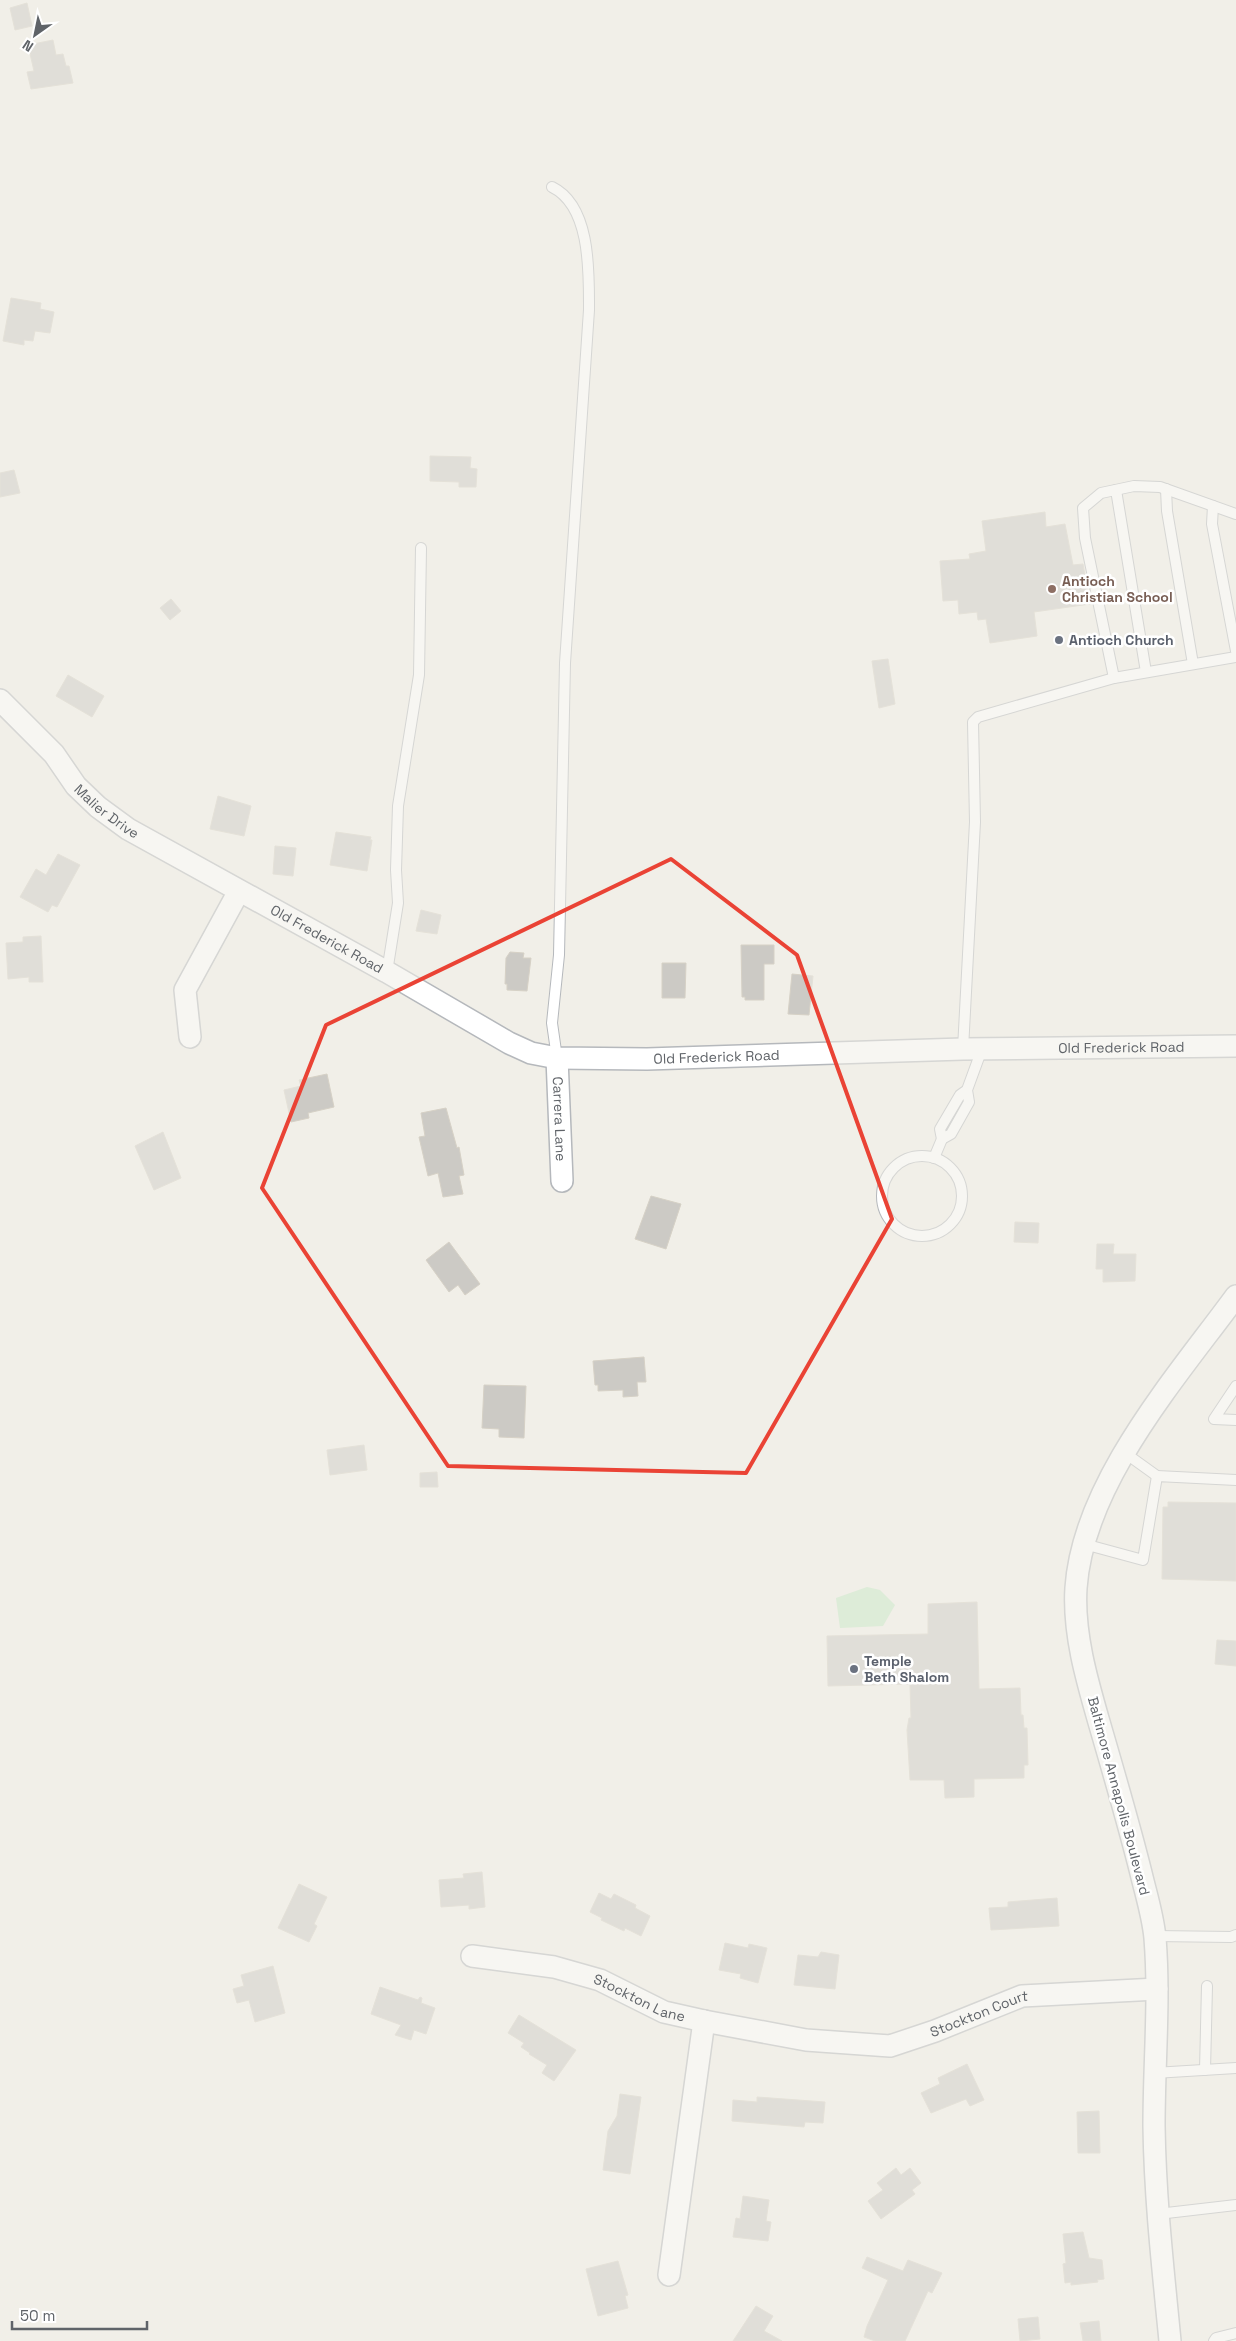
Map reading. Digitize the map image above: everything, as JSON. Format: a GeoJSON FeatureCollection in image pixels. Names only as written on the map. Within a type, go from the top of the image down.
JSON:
{"type":"FeatureCollection","features":[{"type":"Feature","properties":{"kind":"street","name":"Malier Drive"},"geometry":{"type":"LineString","coordinates":[[0,700],[54,754],[76,786],[98,807],[128,829],[239,891]]}},
{"type":"Feature","properties":{"kind":"street","name":"Old Frederick Road"},"geometry":{"type":"LineString","coordinates":[[239,891],[387,972],[509,1044],[531,1054],[557,1058],[647,1059],[973,1049],[1236,1046]]}},
{"type":"Feature","properties":{"kind":"street"},"geometry":{"type":"LineString","coordinates":[[190,1036],[186,990],[239,891]]}},
{"type":"Feature","properties":{"kind":"street","name":"Carrera Lane"},"geometry":{"type":"LineString","coordinates":[[557,1058],[562,1181]]}},
{"type":"Feature","properties":{"kind":"street","name":"Baltimore Annapolis Boulevard"},"geometry":{"type":"LineString","coordinates":[[1170,2341],[1154,2168],[1154,2073],[1157,1989],[1154,1936],[1130,1827],[1093,1702],[1082,1655],[1076,1615],[1076,1588],[1084,1544],[1093,1516],[1125,1453],[1145,1420],[1236,1296]]}},
{"type":"Feature","properties":{"kind":"street","name":"Stockton Lane"},"geometry":{"type":"LineString","coordinates":[[472,1956],[554,1967],[600,1980],[664,2012],[704,2022],[806,2040]]}},
{"type":"Feature","properties":{"kind":"street","name":"Stockton Court"},"geometry":{"type":"LineString","coordinates":[[806,2040],[890,2046],[935,2031],[1022,1996],[1157,1989]]}},
{"type":"Feature","properties":{"kind":"street"},"geometry":{"type":"LineString","coordinates":[[669,2275],[704,2022]]}},
{"type":"Feature","properties":{"kind":"lane"},"geometry":{"type":"LineString","coordinates":[[552,187],[566,197],[579,219],[588,263],[590,310],[565,664],[559,954],[552,1023],[557,1058]]}},
{"type":"Feature","properties":{"kind":"lane"},"geometry":{"type":"LineString","coordinates":[[1114,678],[1085,538],[1083,508],[1101,493],[1134,486],[1166,489],[1236,514]]}},
{"type":"Feature","properties":{"kind":"lane"},"geometry":{"type":"LineString","coordinates":[[1166,489],[1167,511],[1193,664]]}},
{"type":"Feature","properties":{"kind":"lane"},"geometry":{"type":"LineString","coordinates":[[1116,490],[1146,672]]}},
{"type":"Feature","properties":{"kind":"lane"},"geometry":{"type":"LineString","coordinates":[[1213,506],[1212,524],[1236,651]]}},
{"type":"Feature","properties":{"kind":"lane"},"geometry":{"type":"LineString","coordinates":[[387,972],[398,904],[396,870],[398,806],[419,675],[421,548]]}},
{"type":"Feature","properties":{"kind":"lane"},"geometry":{"type":"LineString","coordinates":[[934,1158],[942,1139],[940,1130],[960,1095],[967,1090],[973,1049],[973,722],[978,716],[1114,678],[1236,656]]}},
{"type":"Feature","properties":{"kind":"lane"},"geometry":{"type":"LineString","coordinates":[[921,1156],[934,1158],[946,1164],[956,1174],[962,1186],[962,1206],[952,1224],[942,1232],[928,1237],[902,1232],[892,1223],[885,1212],[882,1199],[883,1186],[888,1174],[908,1158],[921,1156]]}},
{"type":"Feature","properties":{"kind":"lane"},"geometry":{"type":"LineString","coordinates":[[1236,1386],[1214,1418],[1236,1420]]}},
{"type":"Feature","properties":{"kind":"lane"},"geometry":{"type":"LineString","coordinates":[[1125,1453],[1157,1476],[1236,1480]]}},
{"type":"Feature","properties":{"kind":"lane"},"geometry":{"type":"LineString","coordinates":[[1084,1544],[1143,1560],[1157,1476]]}},
{"type":"Feature","properties":{"kind":"lane"},"geometry":{"type":"LineString","coordinates":[[1154,1936],[1231,1937],[1236,1935]]}},
{"type":"Feature","properties":{"kind":"lane"},"geometry":{"type":"LineString","coordinates":[[1205,2070],[1207,1986]]}},
{"type":"Feature","properties":{"kind":"lane"},"geometry":{"type":"LineString","coordinates":[[1154,2073],[1236,2068]]}},
{"type":"Feature","properties":{"kind":"lane"},"geometry":{"type":"LineString","coordinates":[[1158,2214],[1236,2205]]}},
{"type":"Feature","properties":{"kind":"lane"},"geometry":{"type":"LineString","coordinates":[[1214,2341],[1216,2338],[1236,2333]]}},
{"type":"Feature","properties":{"kind":"highlighted area"},"geometry":{"type":"Polygon","coordinates":[[[671,859],[797,955],[892,1219],[746,1473],[448,1466],[262,1188],[326,1025],[671,859]]]}},
{"type":"Feature","properties":{"kind":"green space"},"geometry":{"type":"Polygon","coordinates":[[[867,1587],[880,1590],[895,1605],[883,1626],[840,1628],[836,1598],[867,1587]]]}},
{"type":"Feature","properties":{"kind":"building"},"geometry":{"type":"Polygon","coordinates":[[[27,3],[32,26],[15,30],[10,8],[27,3]]]}},
{"type":"Feature","properties":{"kind":"building"},"geometry":{"type":"Polygon","coordinates":[[[53,40],[56,55],[63,54],[66,66],[69,66],[73,83],[31,89],[27,72],[34,71],[28,45],[53,40]]]}},
{"type":"Feature","properties":{"kind":"building"},"geometry":{"type":"Polygon","coordinates":[[[11,298],[41,303],[40,309],[54,312],[50,333],[35,331],[33,341],[24,340],[24,345],[3,341],[11,298]]]}},
{"type":"Feature","properties":{"kind":"building"},"geometry":{"type":"Polygon","coordinates":[[[430,456],[471,457],[470,468],[477,469],[476,487],[459,487],[459,482],[430,481],[430,456]]]}},
{"type":"Feature","properties":{"kind":"building"},"geometry":{"type":"Polygon","coordinates":[[[14,470],[20,493],[0,497],[0,473],[14,470]]]}},
{"type":"Feature","properties":{"kind":"building"},"geometry":{"type":"Polygon","coordinates":[[[1045,512],[1046,527],[1065,524],[1073,565],[1083,564],[1090,604],[1034,612],[1037,636],[990,643],[986,619],[978,620],[977,612],[959,614],[958,600],[943,601],[940,561],[970,559],[969,554],[986,551],[982,521],[1045,512]]]}},
{"type":"Feature","properties":{"kind":"building"},"geometry":{"type":"Polygon","coordinates":[[[171,599],[181,611],[170,620],[160,608],[171,599]]]}},
{"type":"Feature","properties":{"kind":"building"},"geometry":{"type":"Polygon","coordinates":[[[888,659],[895,704],[879,708],[872,661],[888,659]]]}},
{"type":"Feature","properties":{"kind":"building"},"geometry":{"type":"Polygon","coordinates":[[[68,675],[104,696],[92,717],[56,696],[68,675]]]}},
{"type":"Feature","properties":{"kind":"building"},"geometry":{"type":"Polygon","coordinates":[[[218,796],[251,806],[244,836],[210,829],[218,796]]]}},
{"type":"Feature","properties":{"kind":"building"},"geometry":{"type":"Polygon","coordinates":[[[336,832],[371,837],[367,871],[330,865],[336,832]]]}},
{"type":"Feature","properties":{"kind":"building"},"geometry":{"type":"Polygon","coordinates":[[[275,846],[296,848],[293,876],[273,874],[275,846]]]}},
{"type":"Feature","properties":{"kind":"building"},"geometry":{"type":"Polygon","coordinates":[[[58,854],[80,865],[57,907],[52,905],[48,912],[20,897],[36,869],[46,875],[58,854]]]}},
{"type":"Feature","properties":{"kind":"building"},"geometry":{"type":"Polygon","coordinates":[[[421,910],[441,915],[437,934],[416,931],[421,910]]]}},
{"type":"Feature","properties":{"kind":"building"},"geometry":{"type":"Polygon","coordinates":[[[41,936],[43,982],[29,982],[29,977],[8,979],[6,943],[23,942],[23,937],[41,936]]]}},
{"type":"Feature","properties":{"kind":"building"},"geometry":{"type":"Polygon","coordinates":[[[741,945],[774,945],[774,964],[764,964],[764,1000],[745,1000],[745,997],[742,997],[741,945]]]}},
{"type":"Feature","properties":{"kind":"building"},"geometry":{"type":"Polygon","coordinates":[[[510,952],[524,953],[523,958],[531,958],[527,991],[507,990],[507,984],[505,984],[506,958],[510,952]]]}},
{"type":"Feature","properties":{"kind":"building"},"geometry":{"type":"Polygon","coordinates":[[[662,963],[686,963],[685,998],[662,998],[662,963]]]}},
{"type":"Feature","properties":{"kind":"building"},"geometry":{"type":"Polygon","coordinates":[[[792,974],[813,976],[809,1015],[788,1014],[792,974]]]}},
{"type":"Feature","properties":{"kind":"building"},"geometry":{"type":"Polygon","coordinates":[[[327,1074],[334,1107],[308,1113],[309,1118],[291,1122],[284,1090],[301,1086],[299,1080],[327,1074]]]}},
{"type":"Feature","properties":{"kind":"building"},"geometry":{"type":"Polygon","coordinates":[[[446,1108],[457,1148],[459,1147],[464,1175],[459,1176],[463,1194],[443,1197],[438,1173],[428,1176],[419,1137],[425,1136],[421,1113],[446,1108]]]}},
{"type":"Feature","properties":{"kind":"building"},"geometry":{"type":"Polygon","coordinates":[[[163,1132],[181,1178],[154,1190],[135,1146],[163,1132]]]}},
{"type":"Feature","properties":{"kind":"building"},"geometry":{"type":"Polygon","coordinates":[[[651,1196],[681,1204],[666,1249],[635,1239],[651,1196]]]}},
{"type":"Feature","properties":{"kind":"building"},"geometry":{"type":"Polygon","coordinates":[[[1015,1222],[1039,1223],[1038,1243],[1014,1242],[1015,1222]]]}},
{"type":"Feature","properties":{"kind":"building"},"geometry":{"type":"Polygon","coordinates":[[[449,1242],[480,1284],[465,1295],[458,1285],[449,1292],[426,1260],[449,1242]]]}},
{"type":"Feature","properties":{"kind":"building"},"geometry":{"type":"Polygon","coordinates":[[[1097,1244],[1114,1244],[1113,1254],[1136,1254],[1135,1281],[1103,1282],[1103,1269],[1096,1269],[1097,1244]]]}},
{"type":"Feature","properties":{"kind":"building"},"geometry":{"type":"Polygon","coordinates":[[[644,1357],[646,1382],[637,1382],[638,1396],[623,1397],[623,1390],[598,1391],[598,1385],[595,1385],[593,1361],[644,1357]]]}},
{"type":"Feature","properties":{"kind":"building"},"geometry":{"type":"Polygon","coordinates":[[[484,1385],[526,1386],[524,1438],[499,1437],[499,1429],[482,1428],[484,1385]]]}},
{"type":"Feature","properties":{"kind":"building"},"geometry":{"type":"Polygon","coordinates":[[[364,1445],[367,1470],[330,1475],[327,1450],[364,1445]]]}},
{"type":"Feature","properties":{"kind":"building"},"geometry":{"type":"Polygon","coordinates":[[[437,1472],[438,1487],[420,1487],[420,1473],[437,1472]]]}},
{"type":"Feature","properties":{"kind":"building"},"geometry":{"type":"Polygon","coordinates":[[[1168,1502],[1236,1503],[1236,1581],[1162,1579],[1163,1507],[1168,1507],[1168,1502]]]}},
{"type":"Feature","properties":{"kind":"building","name":"Temple Beth Shalom"},"geometry":{"type":"Polygon","coordinates":[[[977,1602],[979,1689],[1020,1688],[1021,1715],[1023,1715],[1024,1728],[1027,1728],[1028,1765],[1024,1765],[1024,1778],[974,1779],[974,1797],[945,1798],[944,1780],[910,1780],[907,1730],[909,1718],[911,1718],[910,1684],[828,1686],[827,1636],[928,1634],[928,1604],[977,1602]]]}},
{"type":"Feature","properties":{"kind":"building"},"geometry":{"type":"Polygon","coordinates":[[[1217,1640],[1236,1641],[1236,1666],[1215,1664],[1217,1640]]]}},
{"type":"Feature","properties":{"kind":"building"},"geometry":{"type":"Polygon","coordinates":[[[482,1872],[485,1907],[469,1909],[469,1905],[441,1907],[439,1880],[464,1878],[463,1874],[482,1872]]]}},
{"type":"Feature","properties":{"kind":"building"},"geometry":{"type":"Polygon","coordinates":[[[299,1884],[327,1897],[314,1924],[317,1926],[309,1942],[278,1928],[299,1884]]]}},
{"type":"Feature","properties":{"kind":"building"},"geometry":{"type":"Polygon","coordinates":[[[599,1893],[611,1899],[614,1894],[636,1905],[635,1908],[650,1916],[641,1936],[625,1928],[624,1931],[601,1920],[602,1918],[590,1912],[599,1893]]]}},
{"type":"Feature","properties":{"kind":"building"},"geometry":{"type":"Polygon","coordinates":[[[1057,1898],[1059,1926],[991,1930],[989,1908],[1008,1907],[1008,1902],[1057,1898]]]}},
{"type":"Feature","properties":{"kind":"building"},"geometry":{"type":"Polygon","coordinates":[[[725,1943],[748,1948],[749,1944],[767,1948],[758,1983],[740,1978],[741,1974],[719,1970],[725,1943]]]}},
{"type":"Feature","properties":{"kind":"building"},"geometry":{"type":"Polygon","coordinates":[[[821,1952],[839,1955],[835,1989],[794,1985],[798,1955],[818,1957],[821,1952]]]}},
{"type":"Feature","properties":{"kind":"building"},"geometry":{"type":"Polygon","coordinates":[[[273,1966],[285,2013],[255,2022],[249,2000],[237,2003],[233,1989],[244,1986],[241,1975],[273,1966]]]}},
{"type":"Feature","properties":{"kind":"building"},"geometry":{"type":"Polygon","coordinates":[[[380,1987],[418,2000],[420,1997],[422,1998],[421,2003],[435,2008],[426,2034],[414,2030],[411,2040],[395,2035],[401,2025],[371,2014],[380,1987]]]}},
{"type":"Feature","properties":{"kind":"building"},"geometry":{"type":"Polygon","coordinates":[[[519,2015],[576,2050],[554,2081],[542,2073],[547,2065],[529,2054],[521,2047],[524,2043],[508,2033],[519,2015]]]}},
{"type":"Feature","properties":{"kind":"building"},"geometry":{"type":"Polygon","coordinates":[[[967,2064],[984,2100],[970,2106],[966,2099],[931,2113],[921,2093],[940,2084],[938,2078],[967,2064]]]}},
{"type":"Feature","properties":{"kind":"building"},"geometry":{"type":"Polygon","coordinates":[[[620,2094],[641,2097],[630,2174],[603,2170],[608,2131],[617,2116],[620,2094]]]}},
{"type":"Feature","properties":{"kind":"building"},"geometry":{"type":"Polygon","coordinates":[[[757,2097],[825,2102],[823,2123],[805,2122],[804,2127],[732,2121],[733,2100],[757,2102],[757,2097]]]}},
{"type":"Feature","properties":{"kind":"building"},"geometry":{"type":"Polygon","coordinates":[[[1099,2111],[1100,2153],[1078,2153],[1077,2112],[1099,2111]]]}},
{"type":"Feature","properties":{"kind":"building"},"geometry":{"type":"Polygon","coordinates":[[[896,2168],[901,2175],[910,2168],[921,2183],[912,2190],[915,2194],[881,2219],[868,2201],[883,2190],[877,2183],[896,2168]]]}},
{"type":"Feature","properties":{"kind":"building"},"geometry":{"type":"Polygon","coordinates":[[[743,2196],[769,2200],[766,2221],[771,2222],[768,2241],[733,2237],[736,2218],[740,2219],[743,2196]]]}},
{"type":"Feature","properties":{"kind":"building"},"geometry":{"type":"Polygon","coordinates":[[[1083,2232],[1089,2258],[1102,2260],[1104,2279],[1097,2280],[1098,2282],[1071,2285],[1071,2282],[1065,2283],[1063,2264],[1066,2263],[1063,2234],[1083,2232]]]}},
{"type":"Feature","properties":{"kind":"building"},"geometry":{"type":"Polygon","coordinates":[[[867,2257],[903,2271],[908,2260],[942,2273],[932,2293],[928,2291],[905,2341],[875,2341],[864,2337],[867,2326],[888,2280],[862,2268],[867,2257]]]}},
{"type":"Feature","properties":{"kind":"building"},"geometry":{"type":"Polygon","coordinates":[[[618,2261],[628,2295],[625,2296],[628,2308],[598,2316],[586,2269],[618,2261]]]}},
{"type":"Feature","properties":{"kind":"building"},"geometry":{"type":"Polygon","coordinates":[[[756,2306],[773,2316],[764,2331],[782,2341],[733,2341],[756,2306]]]}},
{"type":"Feature","properties":{"kind":"building"},"geometry":{"type":"Polygon","coordinates":[[[1038,2317],[1040,2339],[1020,2341],[1018,2319],[1038,2317]]]}},
{"type":"Feature","properties":{"kind":"building"},"geometry":{"type":"Polygon","coordinates":[[[1099,2321],[1101,2341],[1083,2341],[1080,2323],[1099,2321]]]}},
{"type":"Feature","properties":{"kind":"place","name":"Antioch Christian School"},"geometry":{"type":"Point","coordinates":[1052,589]}},
{"type":"Feature","properties":{"kind":"place","name":"Antioch Church"},"geometry":{"type":"Point","coordinates":[1059,640]}},
{"type":"Feature","properties":{"kind":"place","name":"Temple Beth Shalom"},"geometry":{"type":"Point","coordinates":[854,1669]}}]}
